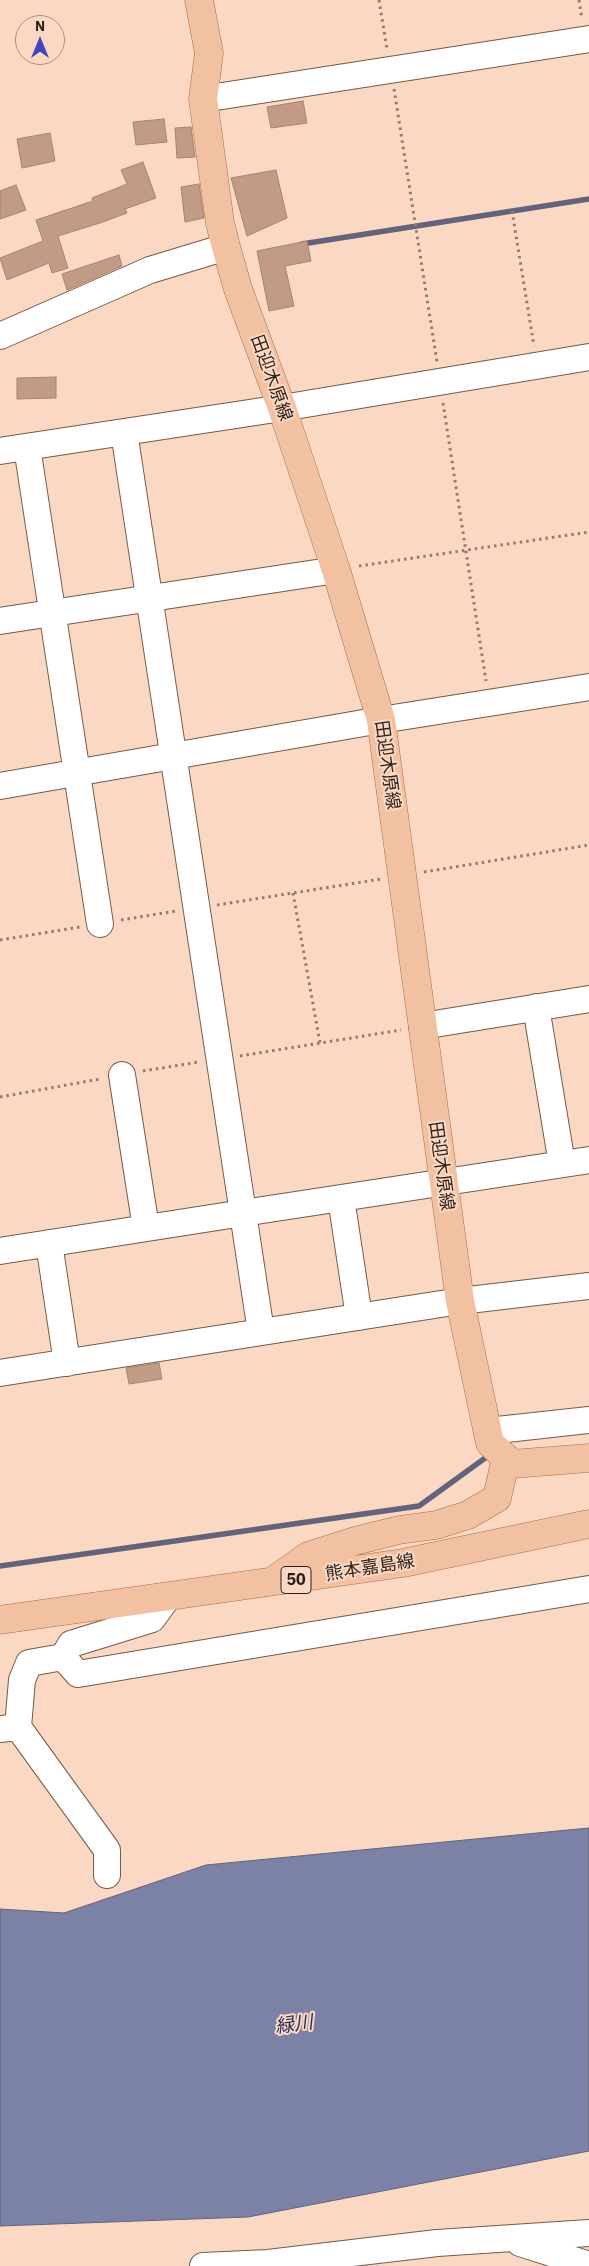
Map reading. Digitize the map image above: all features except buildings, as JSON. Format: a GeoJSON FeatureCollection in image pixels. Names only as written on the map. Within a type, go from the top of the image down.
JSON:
{"type":"FeatureCollection","features":[{"type":"Feature","properties":{"kind":"main road","name":"田迎木原線"},"geometry":{"type":"LineString","coordinates":[[199,0],[208,53],[203,99],[220,223],[226,247],[336,570],[381,720],[460,1301],[495,1444]]}},
{"type":"Feature","properties":{"kind":"main road"},"geometry":{"type":"LineString","coordinates":[[495,1444],[512,1464],[589,1458]]}},
{"type":"Feature","properties":{"kind":"main road"},"geometry":{"type":"LineString","coordinates":[[271,1584],[308,1556],[399,1530],[436,1525],[468,1515],[497,1498],[495,1444]]}},
{"type":"Feature","properties":{"kind":"main road","name":"熊本嘉島線"},"geometry":{"type":"LineString","coordinates":[[0,1620],[271,1584],[402,1563],[589,1524]]}},
{"type":"Feature","properties":{"kind":"street"},"geometry":{"type":"LineString","coordinates":[[203,99],[390,68],[589,39]]}},
{"type":"Feature","properties":{"kind":"street"},"geometry":{"type":"LineString","coordinates":[[0,336],[150,270],[226,247]]}},
{"type":"Feature","properties":{"kind":"street"},"geometry":{"type":"LineString","coordinates":[[0,451],[282,408],[440,380],[589,357]]}},
{"type":"Feature","properties":{"kind":"street"},"geometry":{"type":"LineString","coordinates":[[124,432],[198,908],[261,1332]]}},
{"type":"Feature","properties":{"kind":"street"},"geometry":{"type":"LineString","coordinates":[[27,447],[100,924]]}},
{"type":"Feature","properties":{"kind":"street"},"geometry":{"type":"LineString","coordinates":[[0,621],[336,570]]}},
{"type":"Feature","properties":{"kind":"street"},"geometry":{"type":"LineString","coordinates":[[0,786],[381,720],[589,687]]}},
{"type":"Feature","properties":{"kind":"street"},"geometry":{"type":"LineString","coordinates":[[422,1026],[589,998]]}},
{"type":"Feature","properties":{"kind":"street"},"geometry":{"type":"LineString","coordinates":[[536,1008],[562,1164]]}},
{"type":"Feature","properties":{"kind":"street"},"geometry":{"type":"LineString","coordinates":[[122,1075],[146,1228]]}},
{"type":"Feature","properties":{"kind":"street"},"geometry":{"type":"LineString","coordinates":[[0,1251],[589,1160]]}},
{"type":"Feature","properties":{"kind":"street"},"geometry":{"type":"LineString","coordinates":[[341,1198],[359,1317]]}},
{"type":"Feature","properties":{"kind":"street"},"geometry":{"type":"LineString","coordinates":[[48,1243],[67,1363]]}},
{"type":"Feature","properties":{"kind":"street"},"geometry":{"type":"LineString","coordinates":[[0,1373],[460,1301],[589,1286]]}},
{"type":"Feature","properties":{"kind":"street"},"geometry":{"type":"LineString","coordinates":[[495,1444],[589,1420]]}},
{"type":"Feature","properties":{"kind":"street"},"geometry":{"type":"LineString","coordinates":[[63,1657],[78,1674],[589,1589]]}},
{"type":"Feature","properties":{"kind":"street"},"geometry":{"type":"LineString","coordinates":[[63,1657],[70,1644],[152,1619],[168,1597]]}},
{"type":"Feature","properties":{"kind":"street"},"geometry":{"type":"LineString","coordinates":[[63,1657],[29,1663],[22,1680],[9,1728],[107,1850],[107,1875]]}},
{"type":"Feature","properties":{"kind":"street"},"geometry":{"type":"LineString","coordinates":[[203,2266],[268,2263],[437,2243],[589,2233]]}},
{"type":"Feature","properties":{"kind":"street"},"geometry":{"type":"LineString","coordinates":[[507,2238],[589,2266]]}},
{"type":"Feature","properties":{"kind":"path"},"geometry":{"type":"LineString","coordinates":[[379,0],[490,702]]}},
{"type":"Feature","properties":{"kind":"path"},"geometry":{"type":"LineString","coordinates":[[512,211],[537,365]]}},
{"type":"Feature","properties":{"kind":"path"},"geometry":{"type":"LineString","coordinates":[[336,570],[589,532]]}},
{"type":"Feature","properties":{"kind":"path"},"geometry":{"type":"LineString","coordinates":[[0,940],[589,845]]}},
{"type":"Feature","properties":{"kind":"path"},"geometry":{"type":"LineString","coordinates":[[293,893],[320,1043]]}},
{"type":"Feature","properties":{"kind":"water","name":"緑川"},"geometry":{"type":"Polygon","coordinates":[[[589,1828],[589,2151],[248,2217],[0,2226],[0,1909],[64,1913],[206,1865],[589,1828]]]}},
{"type":"Feature","properties":{"kind":"waterway"},"geometry":{"type":"LineString","coordinates":[[302,244],[589,199]]}},
{"type":"Feature","properties":{"kind":"waterway"},"geometry":{"type":"LineString","coordinates":[[0,1566],[419,1506],[492,1453]]}}]}
